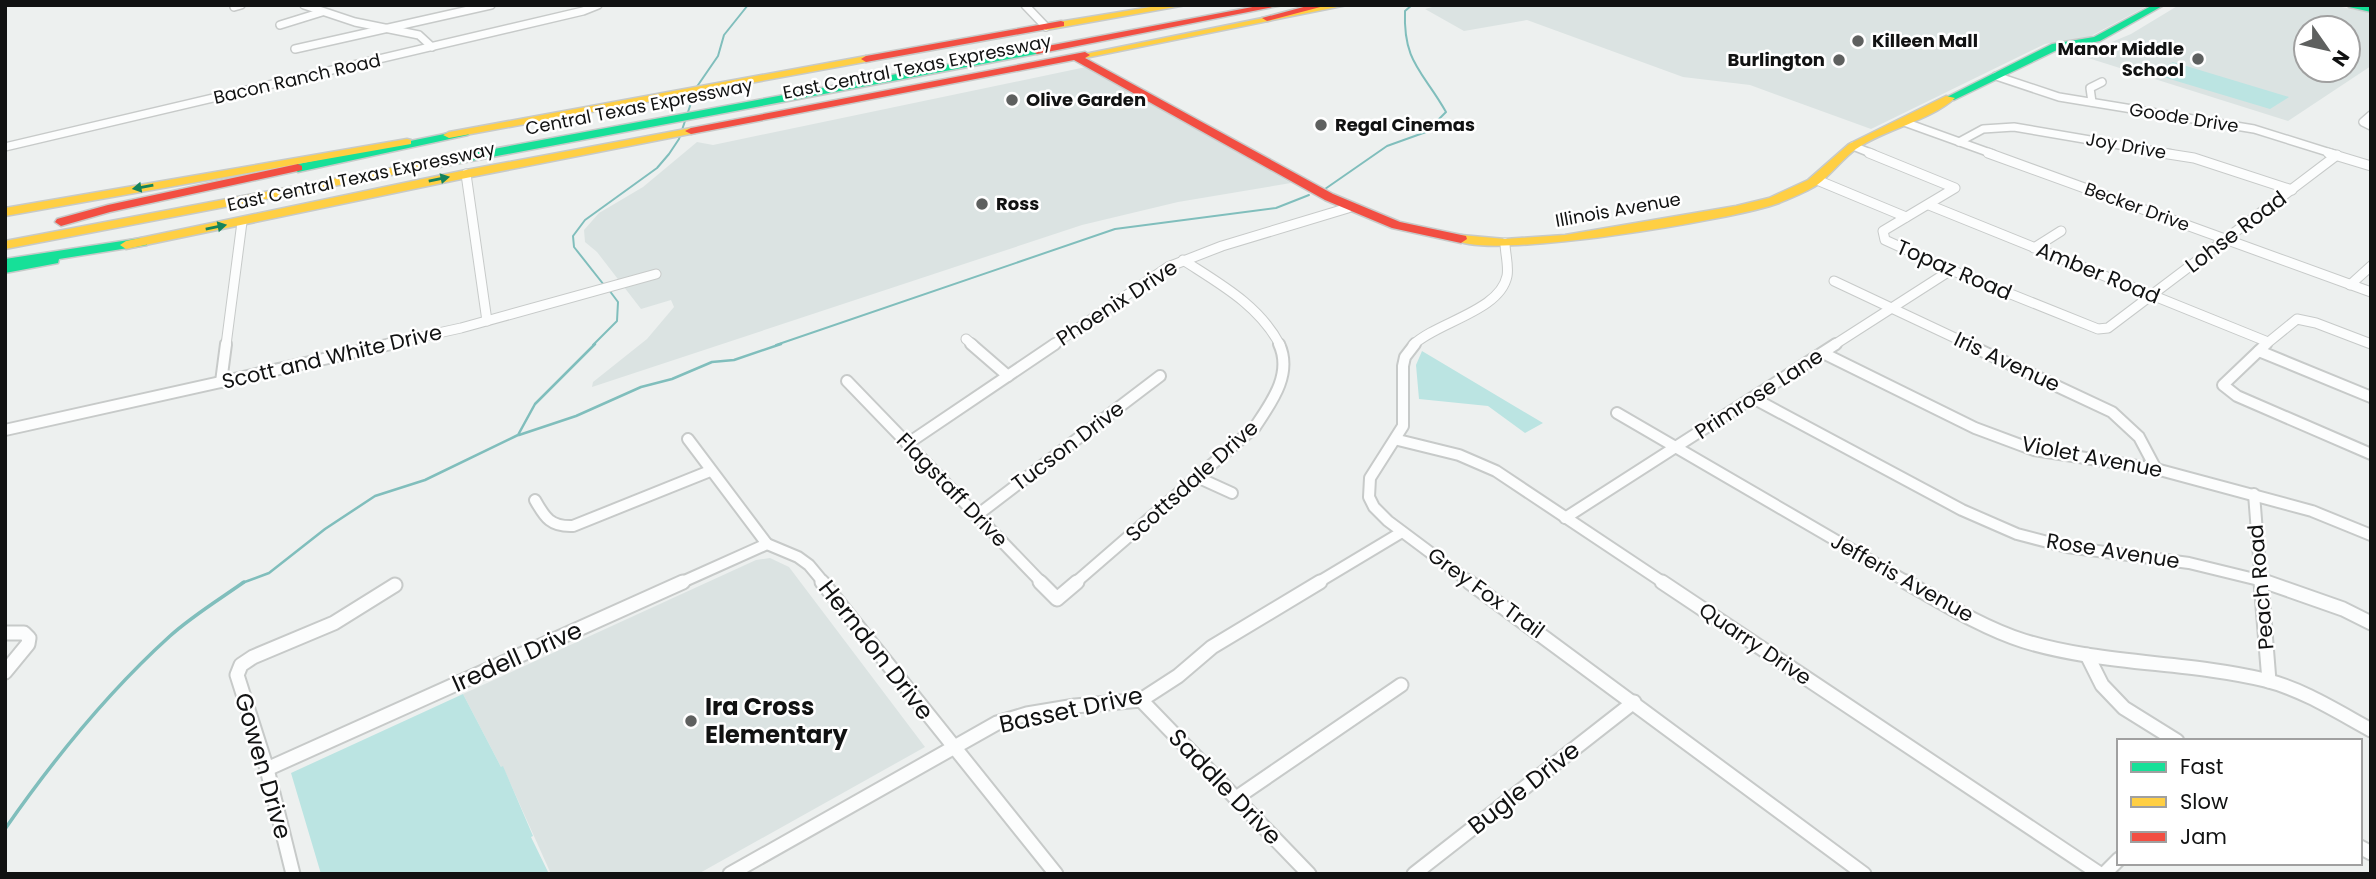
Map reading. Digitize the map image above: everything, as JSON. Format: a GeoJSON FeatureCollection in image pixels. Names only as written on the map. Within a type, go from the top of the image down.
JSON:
{"type":"FeatureCollection","features":[{"type":"Feature","properties":{"kind":"main road","name":"East Central Texas Expressway"},"geometry":{"type":"LineString","coordinates":[[711,107],[1046,27],[1163,5]]}},
{"type":"Feature","properties":{"kind":"main road"},"geometry":{"type":"LineString","coordinates":[[1046,27],[1182,5]]}},
{"type":"Feature","properties":{"kind":"main road","name":"Central Texas Expressway"},"geometry":{"type":"LineString","coordinates":[[711,107],[1226,5]]}},
{"type":"Feature","properties":{"kind":"main road","name":"Central Texas Expressway"},"geometry":{"type":"LineString","coordinates":[[5,232],[1279,5]]}},
{"type":"Feature","properties":{"kind":"main road"},"geometry":{"type":"LineString","coordinates":[[1235,26],[1324,5]]}},
{"type":"Feature","properties":{"kind":"main road","name":"East Central Texas Expressway"},"geometry":{"type":"LineString","coordinates":[[5,212],[464,133],[665,115],[1074,56],[1343,5]]}},
{"type":"Feature","properties":{"kind":"main road","name":"Illinois Avenue"},"geometry":{"type":"LineString","coordinates":[[1074,56],[1348,208],[1418,232],[1504,243],[1586,236],[1760,203],[1798,191],[1817,180],[1842,153],[1853,146],[2056,46],[2097,39],[2160,5]]}},
{"type":"Feature","properties":{"kind":"main road"},"geometry":{"type":"LineString","coordinates":[[2352,5],[2371,9]]}},
{"type":"Feature","properties":{"kind":"main road","name":"East Central Texas Expressway"},"geometry":{"type":"LineString","coordinates":[[5,269],[466,174],[665,115]]}},
{"type":"Feature","properties":{"kind":"main road","name":"Central Texas Expressway"},"geometry":{"type":"LineString","coordinates":[[5,245],[665,115]]}},
{"type":"Feature","properties":{"kind":"main road"},"geometry":{"type":"LineString","coordinates":[[61,222],[108,209],[464,133]]}},
{"type":"Feature","properties":{"kind":"main road"},"geometry":{"type":"LineString","coordinates":[[5,262],[142,242]]}},
{"type":"Feature","properties":{"kind":"street"},"geometry":{"type":"LineString","coordinates":[[304,5],[355,22],[419,35],[432,47]]}},
{"type":"Feature","properties":{"kind":"street"},"geometry":{"type":"LineString","coordinates":[[475,5],[488,6]]}},
{"type":"Feature","properties":{"kind":"street","name":"Bacon Ranch Road"},"geometry":{"type":"LineString","coordinates":[[5,147],[589,10],[598,5]]}},
{"type":"Feature","properties":{"kind":"street"},"geometry":{"type":"LineString","coordinates":[[1025,5],[1046,27]]}},
{"type":"Feature","properties":{"kind":"street"},"geometry":{"type":"LineString","coordinates":[[295,49],[488,6]]}},
{"type":"Feature","properties":{"kind":"street"},"geometry":{"type":"LineString","coordinates":[[280,25],[322,12]]}},
{"type":"Feature","properties":{"kind":"street","name":"Goode Drive"},"geometry":{"type":"LineString","coordinates":[[1996,76],[2059,97],[2253,129],[2371,166]]}},
{"type":"Feature","properties":{"kind":"street"},"geometry":{"type":"LineString","coordinates":[[2092,102],[2090,88],[2102,82]]}},
{"type":"Feature","properties":{"kind":"street"},"geometry":{"type":"LineString","coordinates":[[2367,125],[2363,121],[2371,115]]}},
{"type":"Feature","properties":{"kind":"street","name":"Becker Drive"},"geometry":{"type":"LineString","coordinates":[[1904,122],[2371,292]]}},
{"type":"Feature","properties":{"kind":"street","name":"Joy Drive"},"geometry":{"type":"LineString","coordinates":[[1959,142],[1983,129],[2014,127],[2194,158],[2292,190]]}},
{"type":"Feature","properties":{"kind":"street","name":"Topaz Road"},"geometry":{"type":"LineString","coordinates":[[1853,146],[1955,188],[1882,231],[1882,237],[1951,270],[2098,329]]}},
{"type":"Feature","properties":{"kind":"street","name":"Lohse Road"},"geometry":{"type":"LineString","coordinates":[[2098,329],[2108,328],[2337,155]]}},
{"type":"Feature","properties":{"kind":"street"},"geometry":{"type":"LineString","coordinates":[[466,174],[487,321]]}},
{"type":"Feature","properties":{"kind":"street"},"geometry":{"type":"LineString","coordinates":[[1817,180],[1906,217]]}},
{"type":"Feature","properties":{"kind":"street","name":"Amber Road"},"geometry":{"type":"LineString","coordinates":[[1929,205],[2268,342]]}},
{"type":"Feature","properties":{"kind":"street","name":"Phoenix Drive"},"geometry":{"type":"LineString","coordinates":[[907,444],[1168,267],[1348,208]]}},
{"type":"Feature","properties":{"kind":"street"},"geometry":{"type":"LineString","coordinates":[[221,382],[243,222]]}},
{"type":"Feature","properties":{"kind":"street"},"geometry":{"type":"LineString","coordinates":[[2035,248],[2061,231]]}},
{"type":"Feature","properties":{"kind":"street","name":"Grey Fox Trail"},"geometry":{"type":"LineString","coordinates":[[1504,243],[1507,277],[1501,290],[1480,306],[1419,338],[1403,359],[1404,425],[1398,440],[1377,467],[1370,481],[1368,497],[1380,513],[1402,532],[1864,874]]}},
{"type":"Feature","properties":{"kind":"street","name":"Scottsdale Drive"},"geometry":{"type":"LineString","coordinates":[[1056,599],[1199,478],[1255,426],[1270,410],[1278,394],[1284,368],[1280,341],[1256,309],[1183,260]]}},
{"type":"Feature","properties":{"kind":"street"},"geometry":{"type":"LineString","coordinates":[[2350,285],[2371,267]]}},
{"type":"Feature","properties":{"kind":"street","name":"Primrose Lane"},"geometry":{"type":"LineString","coordinates":[[1565,518],[1951,270]]}},
{"type":"Feature","properties":{"kind":"street","name":"Scott and White Drive"},"geometry":{"type":"LineString","coordinates":[[5,430],[487,321],[656,274]]}},
{"type":"Feature","properties":{"kind":"street","name":"Iris Avenue"},"geometry":{"type":"LineString","coordinates":[[1834,281],[2112,412],[2136,431],[2150,450],[2156,469]]}},
{"type":"Feature","properties":{"kind":"street"},"geometry":{"type":"LineString","coordinates":[[2371,344],[2302,319],[2292,320],[2224,382],[2225,388],[2237,396],[2371,454]]}},
{"type":"Feature","properties":{"kind":"street"},"geometry":{"type":"LineString","coordinates":[[967,339],[1008,376]]}},
{"type":"Feature","properties":{"kind":"street"},"geometry":{"type":"LineString","coordinates":[[2259,351],[2371,397]]}},
{"type":"Feature","properties":{"kind":"street","name":"Violet Avenue"},"geometry":{"type":"LineString","coordinates":[[1823,352],[1975,428],[2034,450],[2156,469],[2312,511],[2371,535]]}},
{"type":"Feature","properties":{"kind":"street","name":"Tucson Drive"},"geometry":{"type":"LineString","coordinates":[[976,516],[1160,376]]}},
{"type":"Feature","properties":{"kind":"street","name":"Flagstaff Drive"},"geometry":{"type":"LineString","coordinates":[[847,381],[1056,599]]}},
{"type":"Feature","properties":{"kind":"street","name":"Rose Avenue"},"geometry":{"type":"LineString","coordinates":[[1753,397],[1962,510],[2017,534],[2067,547],[2189,563],[2259,579],[2343,609],[2371,623]]}},
{"type":"Feature","properties":{"kind":"street","name":"Jefferis Avenue"},"geometry":{"type":"LineString","coordinates":[[1617,413],[1949,607],[2023,641],[2087,655],[2222,671],[2269,681],[2322,704],[2371,730]]}},
{"type":"Feature","properties":{"kind":"street"},"geometry":{"type":"LineString","coordinates":[[688,439],[766,544]]}},
{"type":"Feature","properties":{"kind":"street","name":"Quarry Drive"},"geometry":{"type":"LineString","coordinates":[[1398,440],[1439,449],[1482,464],[2102,874]]}},
{"type":"Feature","properties":{"kind":"street"},"geometry":{"type":"LineString","coordinates":[[535,500],[548,522],[557,528],[573,526],[710,471]]}},
{"type":"Feature","properties":{"kind":"street"},"geometry":{"type":"LineString","coordinates":[[1199,478],[1232,493]]}},
{"type":"Feature","properties":{"kind":"street","name":"Peach Road"},"geometry":{"type":"LineString","coordinates":[[2254,494],[2269,681]]}},
{"type":"Feature","properties":{"kind":"street","name":"Basset Drive"},"geometry":{"type":"LineString","coordinates":[[730,874],[997,723],[1027,714],[1075,706],[1141,700],[1178,676],[1213,647],[1402,532]]}},
{"type":"Feature","properties":{"kind":"street","name":"Herndon Drive"},"geometry":{"type":"LineString","coordinates":[[766,544],[798,557],[809,565],[1056,874]]}},
{"type":"Feature","properties":{"kind":"street","name":"Iredell Drive"},"geometry":{"type":"LineString","coordinates":[[267,769],[766,544]]}},
{"type":"Feature","properties":{"kind":"street","name":"Gowen Drive"},"geometry":{"type":"LineString","coordinates":[[293,874],[267,769],[237,675],[241,665],[253,657],[334,623],[395,584]]}},
{"type":"Feature","properties":{"kind":"street"},"geometry":{"type":"LineString","coordinates":[[5,633],[24,633],[29,638],[28,644],[5,672]]}},
{"type":"Feature","properties":{"kind":"street"},"geometry":{"type":"LineString","coordinates":[[2087,655],[2102,685],[2124,708],[2174,739]]}},
{"type":"Feature","properties":{"kind":"street"},"geometry":{"type":"LineString","coordinates":[[1236,798],[1401,685]]}},
{"type":"Feature","properties":{"kind":"street","name":"Saddle Drive"},"geometry":{"type":"LineString","coordinates":[[1141,700],[1309,874]]}},
{"type":"Feature","properties":{"kind":"street","name":"Bugle Drive"},"geometry":{"type":"LineString","coordinates":[[1414,874],[1634,702]]}},
{"type":"Feature","properties":{"kind":"street"},"geometry":{"type":"LineString","coordinates":[[2102,874],[2117,861]]}},
{"type":"Feature","properties":{"kind":"shaded area"},"geometry":{"type":"Polygon","coordinates":[[[1440,5],[2149,5],[2089,37],[2045,44],[1871,129],[1750,85],[1683,77],[1527,20],[1464,31],[1425,9],[1440,5]]]}},
{"type":"Feature","properties":{"kind":"shaded area","name":"Manor Middle School"},"geometry":{"type":"Polygon","coordinates":[[[2179,5],[2332,5],[2371,13],[2371,66],[2362,72],[2362,14],[2292,14],[2292,84],[2344,84],[2288,121],[2069,52],[2107,44],[2131,34],[2179,5]]]}},
{"type":"Feature","properties":{"kind":"shaded area"},"geometry":{"type":"Polygon","coordinates":[[[2173,62],[2289,97],[2270,109],[2153,74],[2173,62]]]}},
{"type":"Feature","properties":{"kind":"shaded area"},"geometry":{"type":"Polygon","coordinates":[[[1086,67],[1291,183],[1178,202],[1082,225],[592,387],[593,382],[647,339],[674,307],[671,300],[641,309],[597,252],[585,242],[584,230],[599,213],[643,187],[697,142],[713,145],[1086,67]]]}},
{"type":"Feature","properties":{"kind":"shaded area"},"geometry":{"type":"Polygon","coordinates":[[[1422,351],[1543,423],[1525,433],[1488,406],[1419,399],[1416,365],[1422,351]]]}},
{"type":"Feature","properties":{"kind":"shaded area","name":"Ira Cross Elementary"},"geometry":{"type":"Polygon","coordinates":[[[770,558],[789,567],[925,747],[698,874],[551,874],[503,767],[463,694],[756,560],[770,558]]]}},
{"type":"Feature","properties":{"kind":"shaded area"},"geometry":{"type":"Polygon","coordinates":[[[463,694],[501,767],[503,766],[549,874],[321,874],[291,773],[463,694]]]}},
{"type":"Feature","properties":{"kind":"waterway"},"geometry":{"type":"LineString","coordinates":[[604,285],[574,247],[573,236],[585,220],[657,168],[669,154],[679,139],[696,88],[718,56],[724,35],[748,5]]}},
{"type":"Feature","properties":{"kind":"waterway"},"geometry":{"type":"LineString","coordinates":[[1325,189],[1387,146],[1426,132],[1446,112],[1416,66],[1407,43],[1405,11],[1412,5]]}},
{"type":"Feature","properties":{"kind":"waterway"},"geometry":{"type":"LineString","coordinates":[[776,345],[1115,229],[1276,208],[1309,195]]}},
{"type":"Feature","properties":{"kind":"waterway"},"geometry":{"type":"LineString","coordinates":[[593,345],[617,321],[618,302],[609,290]]}},
{"type":"Feature","properties":{"kind":"waterway"},"geometry":{"type":"LineString","coordinates":[[243,583],[269,573],[325,529],[375,496],[425,480],[518,435],[535,404],[595,344]]}},
{"type":"Feature","properties":{"kind":"waterway"},"geometry":{"type":"LineString","coordinates":[[519,435],[576,416],[641,387],[672,379],[712,362],[734,360],[781,344]]}},
{"type":"Feature","properties":{"kind":"waterway"},"geometry":{"type":"LineString","coordinates":[[5,829],[42,778],[124,680],[179,629],[243,583]]}},
{"type":"Feature","properties":{"kind":"traffic: fast"},"geometry":{"type":"LineString","coordinates":[[1950,98],[2056,46],[2097,39],[2160,5]]}},
{"type":"Feature","properties":{"kind":"traffic: fast"},"geometry":{"type":"LineString","coordinates":[[2352,5],[2371,9]]}},
{"type":"Feature","properties":{"kind":"traffic: fast"},"geometry":{"type":"LineString","coordinates":[[434,164],[1037,51]]}},
{"type":"Feature","properties":{"kind":"traffic: fast"},"geometry":{"type":"LineString","coordinates":[[298,168],[464,133]]}},
{"type":"Feature","properties":{"kind":"traffic: fast"},"geometry":{"type":"LineString","coordinates":[[5,263],[142,242]]}},
{"type":"Feature","properties":{"kind":"traffic: fast"},"geometry":{"type":"LineString","coordinates":[[5,269],[53,260]]}},
{"type":"Feature","properties":{"kind":"traffic: slow"},"geometry":{"type":"LineString","coordinates":[[1046,27],[1182,5]]}},
{"type":"Feature","properties":{"kind":"traffic: slow"},"geometry":{"type":"LineString","coordinates":[[1085,55],[1343,5]]}},
{"type":"Feature","properties":{"kind":"traffic: slow"},"geometry":{"type":"LineString","coordinates":[[449,135],[866,59]]}},
{"type":"Feature","properties":{"kind":"traffic: slow"},"geometry":{"type":"LineString","coordinates":[[1461,239],[1505,243],[1565,239],[1736,210],[1773,201],[1812,183],[1853,146],[1950,98]]}},
{"type":"Feature","properties":{"kind":"traffic: slow"},"geometry":{"type":"LineString","coordinates":[[126,245],[466,174],[691,131]]}},
{"type":"Feature","properties":{"kind":"traffic: slow"},"geometry":{"type":"LineString","coordinates":[[5,212],[407,142]]}},
{"type":"Feature","properties":{"kind":"traffic: slow"},"geometry":{"type":"LineString","coordinates":[[5,245],[434,164]]}},
{"type":"Feature","properties":{"kind":"traffic: jam"},"geometry":{"type":"LineString","coordinates":[[1037,51],[1279,5]]}},
{"type":"Feature","properties":{"kind":"traffic: jam"},"geometry":{"type":"LineString","coordinates":[[1267,18],[1324,5]]}},
{"type":"Feature","properties":{"kind":"traffic: jam"},"geometry":{"type":"LineString","coordinates":[[866,59],[1061,24]]}},
{"type":"Feature","properties":{"kind":"traffic: jam"},"geometry":{"type":"LineString","coordinates":[[691,131],[1085,55]]}},
{"type":"Feature","properties":{"kind":"traffic: jam"},"geometry":{"type":"LineString","coordinates":[[1074,56],[1329,197],[1396,225],[1461,239]]}},
{"type":"Feature","properties":{"kind":"traffic: jam"},"geometry":{"type":"LineString","coordinates":[[61,222],[108,209],[298,168]]}},
{"type":"Feature","properties":{"kind":"place","name":"Killeen Mall"},"geometry":{"type":"Point","coordinates":[1858,41]}},
{"type":"Feature","properties":{"kind":"place","name":"Manor Middle School"},"geometry":{"type":"Point","coordinates":[2198,59]}},
{"type":"Feature","properties":{"kind":"place","name":"Burlington"},"geometry":{"type":"Point","coordinates":[1839,60]}},
{"type":"Feature","properties":{"kind":"place","name":"Olive Garden"},"geometry":{"type":"Point","coordinates":[1012,100]}},
{"type":"Feature","properties":{"kind":"place","name":"Regal Cinemas"},"geometry":{"type":"Point","coordinates":[1321,125]}},
{"type":"Feature","properties":{"kind":"place","name":"Ross"},"geometry":{"type":"Point","coordinates":[982,204]}},
{"type":"Feature","properties":{"kind":"place","name":"Ira Cross Elementary"},"geometry":{"type":"Point","coordinates":[691,721]}}]}
